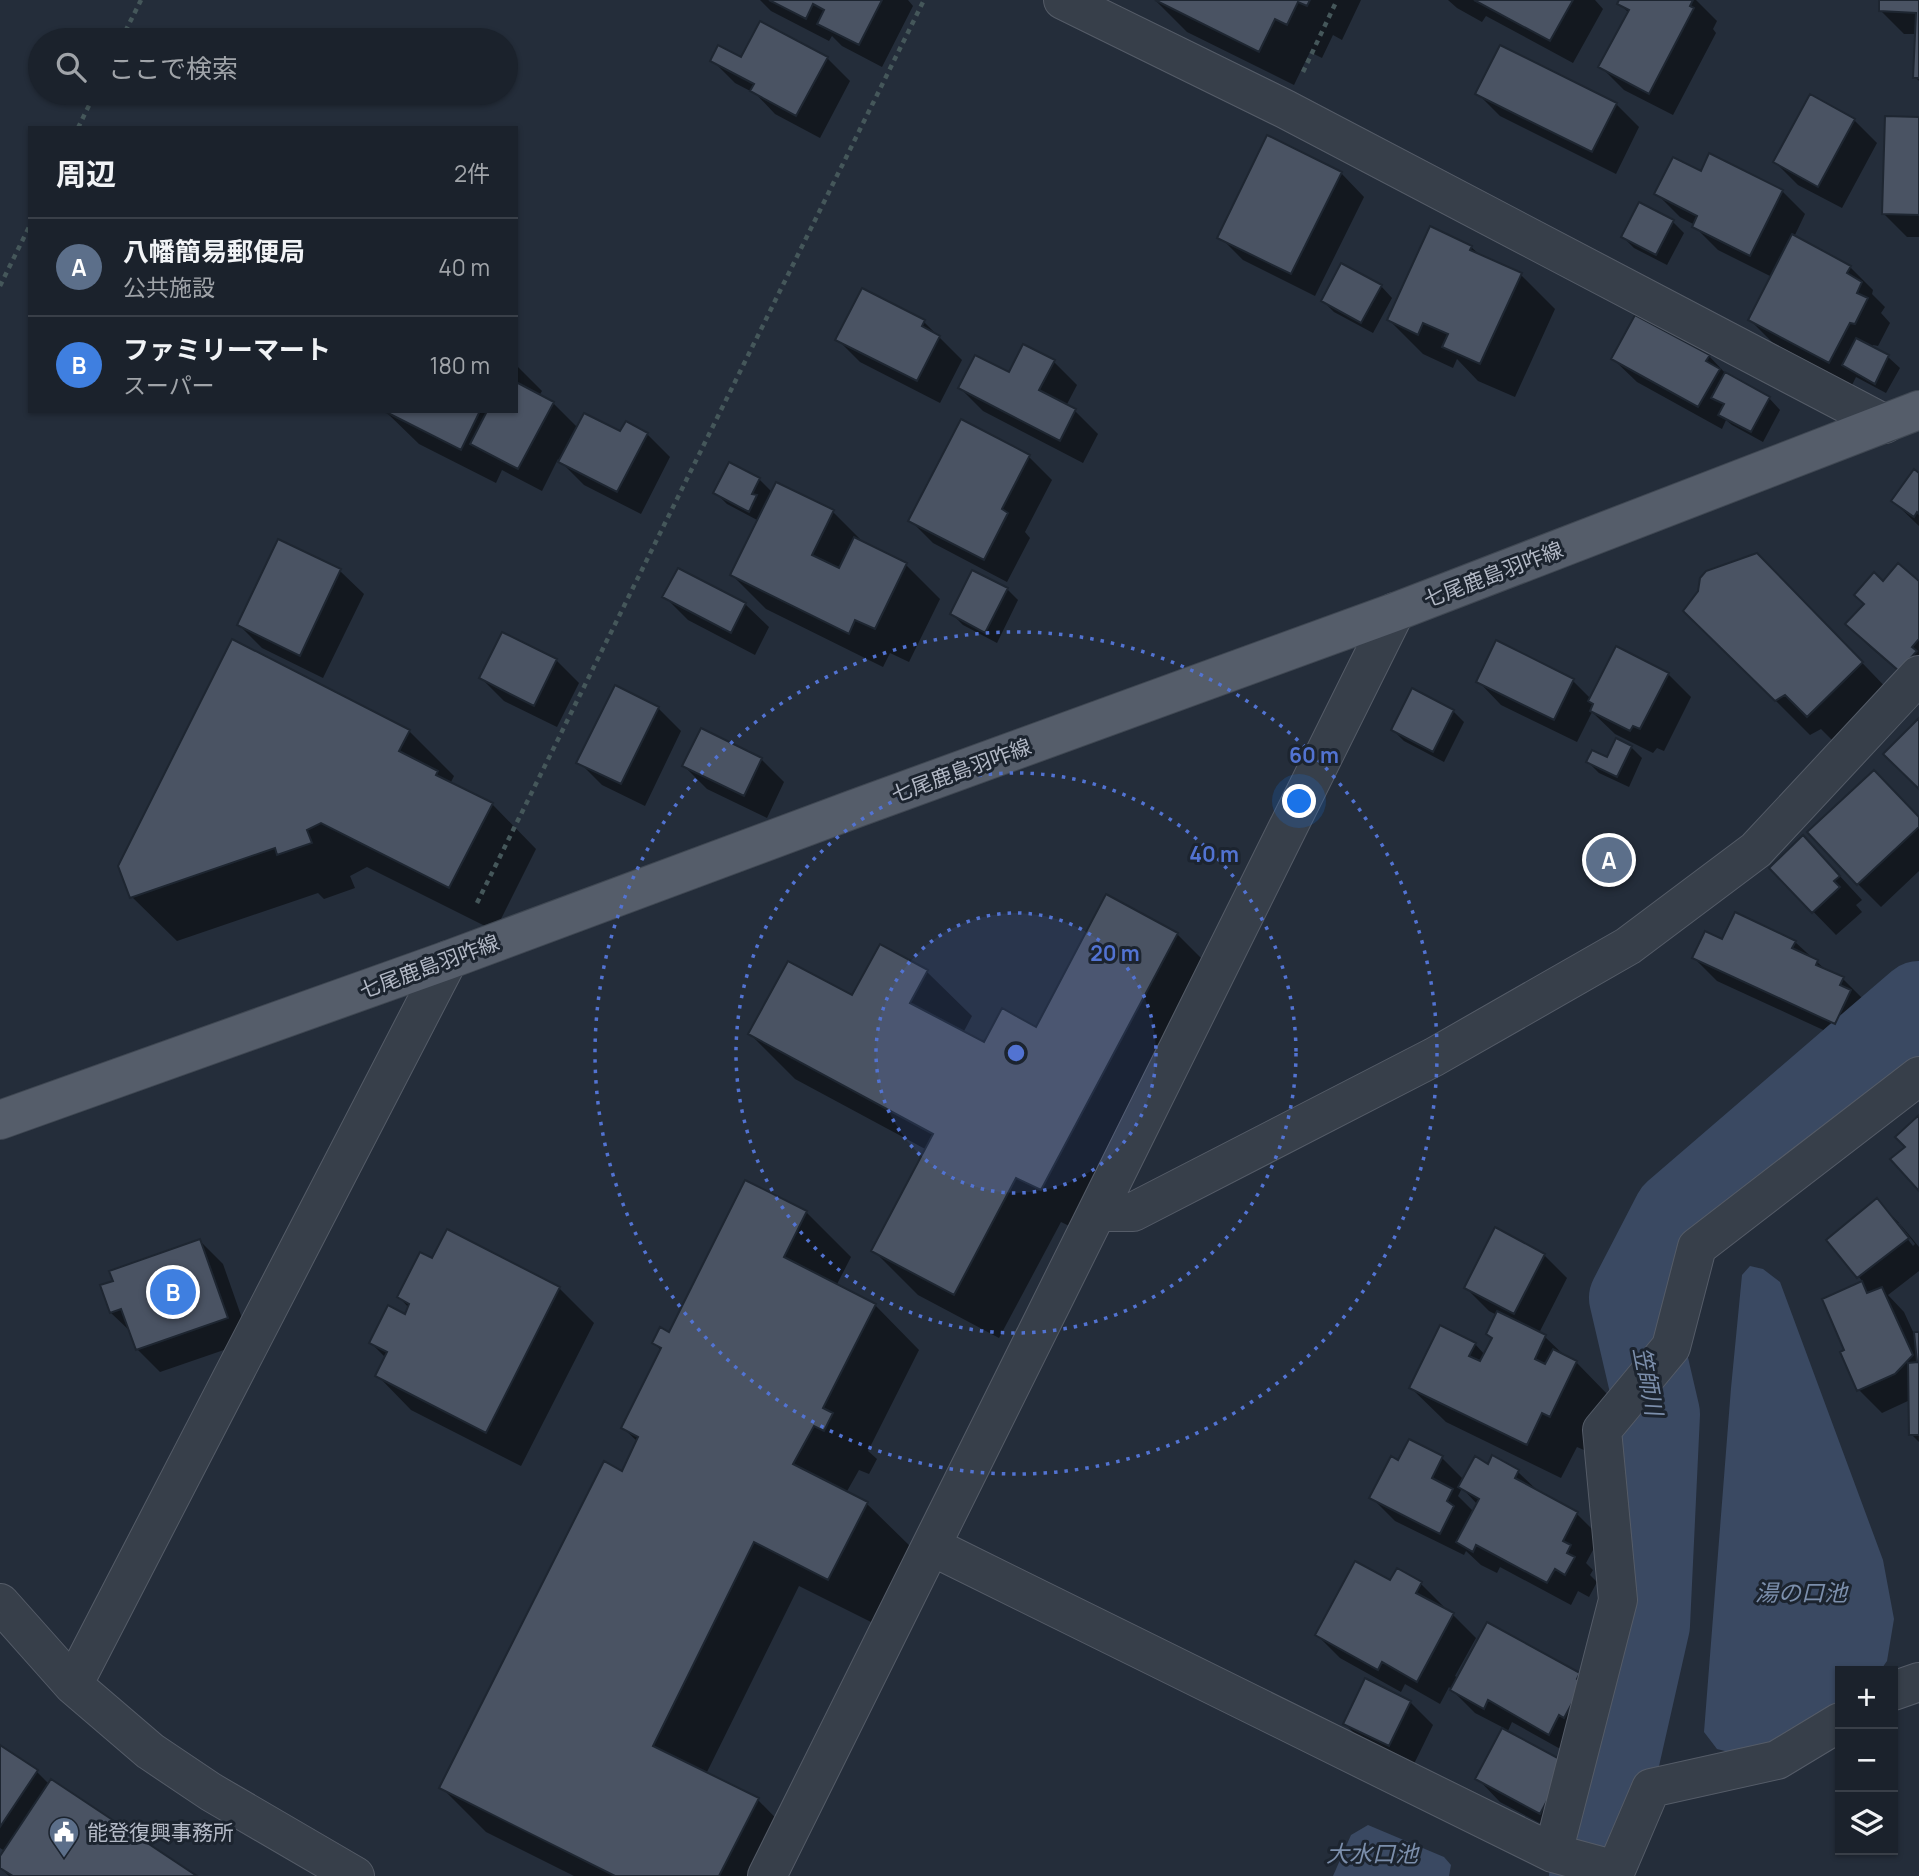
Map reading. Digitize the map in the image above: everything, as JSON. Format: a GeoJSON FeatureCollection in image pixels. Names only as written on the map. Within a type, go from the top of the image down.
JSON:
{"type":"FeatureCollection","features":[{"type":"Feature","properties":{"kind":"main road","name":"七尾鹿島羽咋線"},"geometry":{"type":"LineString","coordinates":[[0,1121],[448,960],[841,813],[1395,612],[1902,417]]}},
{"type":"Feature","properties":{"kind":"street"},"geometry":{"type":"LineString","coordinates":[[1063,0],[1902,417]]}},
{"type":"Feature","properties":{"kind":"street"},"geometry":{"type":"LineString","coordinates":[[767,1876],[1395,612]]}},
{"type":"Feature","properties":{"kind":"street"},"geometry":{"type":"LineString","coordinates":[[1097,1212],[1133,1212],[1434,1057],[1628,946],[1756,850],[1919,675]]}},
{"type":"Feature","properties":{"kind":"street"},"geometry":{"type":"LineString","coordinates":[[74,1685],[448,960]]}},
{"type":"Feature","properties":{"kind":"street"},"geometry":{"type":"LineString","coordinates":[[1576,1860],[1618,1600],[1602,1430],[1671,1347],[1697,1247],[1919,1076]]}},
{"type":"Feature","properties":{"kind":"street"},"geometry":{"type":"LineString","coordinates":[[931,1546],[1576,1860],[1616,1870],[1651,1788],[1777,1760],[1835,1725]]}},
{"type":"Feature","properties":{"kind":"street"},"geometry":{"type":"LineString","coordinates":[[0,1603],[74,1685],[150,1751],[211,1792],[355,1876]]}},
{"type":"Feature","properties":{"kind":"street"},"geometry":{"type":"LineString","coordinates":[[1898,1689],[1919,1682]]}},
{"type":"Feature","properties":{"kind":"path"},"geometry":{"type":"LineString","coordinates":[[127,28],[141,0]]}},
{"type":"Feature","properties":{"kind":"path"},"geometry":{"type":"LineString","coordinates":[[448,960],[924,0]]}},
{"type":"Feature","properties":{"kind":"path"},"geometry":{"type":"LineString","coordinates":[[1285,108],[1337,0]]}},
{"type":"Feature","properties":{"kind":"path"},"geometry":{"type":"LineString","coordinates":[[79,126],[89,105]]}},
{"type":"Feature","properties":{"kind":"path"},"geometry":{"type":"LineString","coordinates":[[0,286],[28,229]]}},
{"type":"Feature","properties":{"kind":"water","name":"湯の口池"},"geometry":{"type":"Polygon","coordinates":[[[1750,1266],[1763,1269],[1780,1282],[1883,1560],[1894,1619],[1887,1661],[1884,1666],[1835,1666],[1835,1711],[1770,1754],[1741,1755],[1717,1749],[1704,1732],[1742,1275],[1750,1266]]]}},
{"type":"Feature","properties":{"kind":"water","name":"大水口池"},"geometry":{"type":"Polygon","coordinates":[[[1368,1825],[1444,1857],[1451,1865],[1449,1876],[1333,1876],[1351,1835],[1368,1825]]]}},
{"type":"Feature","properties":{"kind":"building"},"geometry":{"type":"Polygon","coordinates":[[[769,0],[882,0],[859,45],[817,24],[824,10],[813,4],[806,19],[769,0]]]}},
{"type":"Feature","properties":{"kind":"building"},"geometry":{"type":"Polygon","coordinates":[[[1155,0],[1310,0],[1307,6],[1298,2],[1287,25],[1275,19],[1259,52],[1155,0]]]}},
{"type":"Feature","properties":{"kind":"building"},"geometry":{"type":"Polygon","coordinates":[[[1474,0],[1573,0],[1550,41],[1474,0]]]}},
{"type":"Feature","properties":{"kind":"building"},"geometry":{"type":"Polygon","coordinates":[[[1619,0],[1693,0],[1690,6],[1694,8],[1649,94],[1598,67],[1629,10],[1617,4],[1619,0]]]}},
{"type":"Feature","properties":{"kind":"building"},"geometry":{"type":"Polygon","coordinates":[[[1879,0],[1919,0],[1919,78],[1913,78],[1916,13],[1879,11],[1879,0]]]}},
{"type":"Feature","properties":{"kind":"building"},"geometry":{"type":"Polygon","coordinates":[[[760,21],[828,57],[796,116],[750,91],[754,84],[710,61],[718,45],[741,57],[760,21]]]}},
{"type":"Feature","properties":{"kind":"building"},"geometry":{"type":"Polygon","coordinates":[[[1500,45],[1617,103],[1592,152],[1475,94],[1500,45]]]}},
{"type":"Feature","properties":{"kind":"building"},"geometry":{"type":"Polygon","coordinates":[[[1810,94],[1855,119],[1818,187],[1773,162],[1810,94]]]}},
{"type":"Feature","properties":{"kind":"building"},"geometry":{"type":"Polygon","coordinates":[[[1885,116],[1919,117],[1919,215],[1882,214],[1885,116]]]}},
{"type":"Feature","properties":{"kind":"building"},"geometry":{"type":"Polygon","coordinates":[[[1267,135],[1342,172],[1291,274],[1217,238],[1267,135]]]}},
{"type":"Feature","properties":{"kind":"building"},"geometry":{"type":"Polygon","coordinates":[[[1709,153],[1783,190],[1750,256],[1692,227],[1697,216],[1654,194],[1673,157],[1701,171],[1709,153]]]}},
{"type":"Feature","properties":{"kind":"building"},"geometry":{"type":"Polygon","coordinates":[[[1639,202],[1674,220],[1656,255],[1621,237],[1639,202]]]}},
{"type":"Feature","properties":{"kind":"building"},"geometry":{"type":"Polygon","coordinates":[[[1430,226],[1472,246],[1470,250],[1522,273],[1480,364],[1442,347],[1448,334],[1423,323],[1418,335],[1387,320],[1430,226]]]}},
{"type":"Feature","properties":{"kind":"building"},"geometry":{"type":"Polygon","coordinates":[[[1792,234],[1851,266],[1847,273],[1862,282],[1857,293],[1868,298],[1855,324],[1850,323],[1829,363],[1748,320],[1792,234]]]}},
{"type":"Feature","properties":{"kind":"building"},"geometry":{"type":"Polygon","coordinates":[[[1341,263],[1382,285],[1361,323],[1321,301],[1341,263]]]}},
{"type":"Feature","properties":{"kind":"building"},"geometry":{"type":"Polygon","coordinates":[[[862,288],[925,320],[922,326],[940,336],[917,381],[835,340],[862,288]]]}},
{"type":"Feature","properties":{"kind":"building"},"geometry":{"type":"Polygon","coordinates":[[[1635,315],[1710,355],[1706,361],[1720,369],[1698,407],[1611,359],[1635,315]]]}},
{"type":"Feature","properties":{"kind":"building"},"geometry":{"type":"Polygon","coordinates":[[[1856,338],[1889,355],[1875,384],[1842,365],[1856,338]]]}},
{"type":"Feature","properties":{"kind":"building"},"geometry":{"type":"Polygon","coordinates":[[[1023,344],[1055,360],[1039,390],[1076,409],[1060,441],[958,388],[975,355],[1009,372],[1023,344]]]}},
{"type":"Feature","properties":{"kind":"building"},"geometry":{"type":"Polygon","coordinates":[[[1725,372],[1770,397],[1751,432],[1718,415],[1724,404],[1711,398],[1725,372]]]}},
{"type":"Feature","properties":{"kind":"building"},"geometry":{"type":"Polygon","coordinates":[[[518,383],[554,402],[518,469],[470,444],[486,413],[518,413],[518,383]]]}},
{"type":"Feature","properties":{"kind":"building"},"geometry":{"type":"Polygon","coordinates":[[[388,413],[479,413],[461,450],[388,413]]]}},
{"type":"Feature","properties":{"kind":"building"},"geometry":{"type":"Polygon","coordinates":[[[584,413],[620,431],[626,421],[648,433],[617,492],[558,462],[584,413]]]}},
{"type":"Feature","properties":{"kind":"building"},"geometry":{"type":"Polygon","coordinates":[[[961,419],[1030,455],[1002,509],[1008,513],[984,560],[908,521],[961,419]]]}},
{"type":"Feature","properties":{"kind":"building"},"geometry":{"type":"Polygon","coordinates":[[[729,462],[760,478],[752,494],[757,495],[749,512],[713,493],[729,462]]]}},
{"type":"Feature","properties":{"kind":"building"},"geometry":{"type":"Polygon","coordinates":[[[1914,469],[1919,473],[1919,514],[1917,512],[1914,517],[1891,501],[1914,469]]]}},
{"type":"Feature","properties":{"kind":"building"},"geometry":{"type":"Polygon","coordinates":[[[776,482],[834,510],[812,555],[839,568],[854,537],[907,563],[875,629],[855,620],[849,634],[730,575],[776,482]]]}},
{"type":"Feature","properties":{"kind":"building"},"geometry":{"type":"Polygon","coordinates":[[[278,539],[341,569],[300,656],[237,625],[278,539]]]}},
{"type":"Feature","properties":{"kind":"building"},"geometry":{"type":"Polygon","coordinates":[[[1757,553],[1863,662],[1807,717],[1785,695],[1775,701],[1683,611],[1698,591],[1700,578],[1706,571],[1757,553]]]}},
{"type":"Feature","properties":{"kind":"building"},"geometry":{"type":"Polygon","coordinates":[[[1898,563],[1919,581],[1919,639],[1912,647],[1917,651],[1899,671],[1845,624],[1864,604],[1854,595],[1874,572],[1883,581],[1898,563]]]}},
{"type":"Feature","properties":{"kind":"building"},"geometry":{"type":"Polygon","coordinates":[[[678,568],[746,603],[731,633],[662,597],[678,568]]]}},
{"type":"Feature","properties":{"kind":"building"},"geometry":{"type":"Polygon","coordinates":[[[972,570],[1008,588],[985,633],[950,614],[972,570]]]}},
{"type":"Feature","properties":{"kind":"building"},"geometry":{"type":"Polygon","coordinates":[[[502,632],[557,659],[534,706],[479,678],[502,632]]]}},
{"type":"Feature","properties":{"kind":"building"},"geometry":{"type":"Polygon","coordinates":[[[232,639],[410,730],[399,751],[438,771],[436,775],[493,803],[449,888],[321,823],[307,830],[312,843],[277,855],[275,848],[130,898],[118,866],[232,639]]]}},
{"type":"Feature","properties":{"kind":"building"},"geometry":{"type":"Polygon","coordinates":[[[1496,640],[1574,679],[1554,720],[1476,682],[1496,640]]]}},
{"type":"Feature","properties":{"kind":"building"},"geometry":{"type":"Polygon","coordinates":[[[1616,646],[1669,673],[1640,729],[1633,726],[1630,731],[1590,711],[1593,704],[1588,701],[1616,646]]]}},
{"type":"Feature","properties":{"kind":"building"},"geometry":{"type":"Polygon","coordinates":[[[615,685],[659,707],[621,784],[576,763],[615,685]]]}},
{"type":"Feature","properties":{"kind":"building"},"geometry":{"type":"Polygon","coordinates":[[[1412,688],[1454,710],[1433,752],[1391,730],[1412,688]]]}},
{"type":"Feature","properties":{"kind":"building"},"geometry":{"type":"Polygon","coordinates":[[[1919,718],[1919,789],[1883,754],[1919,718]]]}},
{"type":"Feature","properties":{"kind":"building"},"geometry":{"type":"Polygon","coordinates":[[[701,728],[762,758],[744,796],[682,766],[701,728]]]}},
{"type":"Feature","properties":{"kind":"building"},"geometry":{"type":"Polygon","coordinates":[[[1616,738],[1632,746],[1617,777],[1586,762],[1592,750],[1607,757],[1616,738]]]}},
{"type":"Feature","properties":{"kind":"building"},"geometry":{"type":"Polygon","coordinates":[[[1874,770],[1919,817],[1919,827],[1857,885],[1807,832],[1874,770]]]}},
{"type":"Feature","properties":{"kind":"building"},"geometry":{"type":"Polygon","coordinates":[[[1803,835],[1840,876],[1834,881],[1840,887],[1812,913],[1769,868],[1803,835]]]}},
{"type":"Feature","properties":{"kind":"building"},"geometry":{"type":"Polygon","coordinates":[[[1106,894],[1178,933],[1041,1190],[1016,1178],[954,1295],[871,1251],[933,1134],[748,1034],[788,961],[852,995],[880,944],[928,970],[910,1003],[984,1042],[1002,1008],[1036,1027],[1106,894]]]}},
{"type":"Feature","properties":{"kind":"building"},"geometry":{"type":"Polygon","coordinates":[[[1735,912],[1796,941],[1792,948],[1818,960],[1816,965],[1844,977],[1840,985],[1851,990],[1835,1024],[1692,958],[1705,931],[1722,939],[1735,912]]]}},
{"type":"Feature","properties":{"kind":"building"},"geometry":{"type":"Polygon","coordinates":[[[1919,1115],[1919,1191],[1890,1159],[1905,1147],[1895,1137],[1919,1115]]]}},
{"type":"Feature","properties":{"kind":"building"},"geometry":{"type":"Polygon","coordinates":[[[745,1180],[807,1211],[784,1257],[876,1304],[823,1408],[833,1413],[824,1431],[814,1426],[793,1464],[868,1502],[828,1580],[754,1542],[653,1746],[759,1798],[719,1876],[615,1876],[439,1788],[604,1461],[622,1471],[638,1437],[621,1428],[661,1348],[652,1343],[660,1327],[669,1332],[745,1180]]]}},
{"type":"Feature","properties":{"kind":"building"},"geometry":{"type":"Polygon","coordinates":[[[1877,1198],[1909,1238],[1857,1278],[1826,1240],[1877,1198]]]}},
{"type":"Feature","properties":{"kind":"building"},"geometry":{"type":"Polygon","coordinates":[[[1495,1227],[1545,1254],[1514,1314],[1464,1288],[1495,1227]]]}},
{"type":"Feature","properties":{"kind":"building"},"geometry":{"type":"Polygon","coordinates":[[[447,1229],[560,1287],[486,1433],[375,1376],[387,1352],[369,1343],[388,1305],[405,1314],[409,1304],[397,1297],[420,1252],[432,1258],[447,1229]]]}},
{"type":"Feature","properties":{"kind":"building"},"geometry":{"type":"Polygon","coordinates":[[[200,1239],[228,1318],[136,1350],[121,1309],[110,1313],[100,1285],[113,1281],[109,1271],[200,1239]]]}},
{"type":"Feature","properties":{"kind":"building"},"geometry":{"type":"Polygon","coordinates":[[[1862,1281],[1867,1293],[1882,1287],[1913,1355],[1895,1374],[1857,1391],[1840,1352],[1844,1350],[1822,1299],[1862,1281]]]}},
{"type":"Feature","properties":{"kind":"building"},"geometry":{"type":"Polygon","coordinates":[[[1497,1311],[1546,1335],[1535,1359],[1545,1364],[1553,1349],[1577,1361],[1550,1417],[1542,1413],[1527,1445],[1409,1388],[1440,1325],[1476,1343],[1469,1356],[1480,1361],[1492,1338],[1486,1334],[1497,1311]]]}},
{"type":"Feature","properties":{"kind":"building"},"geometry":{"type":"Polygon","coordinates":[[[1914,1332],[1919,1332],[1919,1435],[1909,1435],[1908,1363],[1917,1362],[1914,1332]]]}},
{"type":"Feature","properties":{"kind":"building"},"geometry":{"type":"Polygon","coordinates":[[[1409,1439],[1443,1456],[1432,1478],[1453,1489],[1447,1501],[1454,1506],[1440,1534],[1369,1498],[1391,1456],[1398,1460],[1409,1439]]]}},
{"type":"Feature","properties":{"kind":"building"},"geometry":{"type":"Polygon","coordinates":[[[1492,1455],[1519,1470],[1515,1478],[1578,1512],[1563,1541],[1571,1545],[1567,1553],[1575,1557],[1565,1575],[1555,1569],[1547,1583],[1476,1545],[1473,1552],[1456,1542],[1479,1499],[1458,1487],[1475,1456],[1488,1464],[1492,1455]]]}},
{"type":"Feature","properties":{"kind":"building"},"geometry":{"type":"Polygon","coordinates":[[[1355,1561],[1390,1580],[1397,1568],[1422,1582],[1416,1593],[1454,1613],[1417,1682],[1382,1662],[1378,1670],[1315,1635],[1355,1561]]]}},
{"type":"Feature","properties":{"kind":"building"},"geometry":{"type":"Polygon","coordinates":[[[1487,1622],[1580,1673],[1577,1679],[1583,1683],[1564,1718],[1559,1715],[1549,1735],[1488,1700],[1484,1709],[1450,1690],[1487,1622]]]}},
{"type":"Feature","properties":{"kind":"building"},"geometry":{"type":"Polygon","coordinates":[[[1365,1678],[1411,1701],[1389,1746],[1343,1724],[1365,1678]]]}},
{"type":"Feature","properties":{"kind":"building"},"geometry":{"type":"Polygon","coordinates":[[[1502,1728],[1567,1763],[1540,1814],[1475,1779],[1502,1728]]]}},
{"type":"Feature","properties":{"kind":"building"},"geometry":{"type":"Polygon","coordinates":[[[0,1745],[38,1770],[0,1827],[0,1745]]]}},
{"type":"Feature","properties":{"kind":"building"},"geometry":{"type":"Polygon","coordinates":[[[51,1779],[197,1876],[13,1876],[0,1868],[0,1856],[51,1779]]]}},
{"type":"Feature","properties":{"kind":"waterway","name":"笠師川"},"geometry":{"type":"LineString","coordinates":[[1591,1876],[1648,1625],[1658,1414],[1631,1298],[1675,1213],[1919,1003]]}},
{"type":"Feature","properties":{"kind":"place","name":"八幡簡易郵便局"},"geometry":{"type":"Point","coordinates":[1609,860]}},
{"type":"Feature","properties":{"kind":"place","name":"ファミリーマート"},"geometry":{"type":"Point","coordinates":[173,1292]}},
{"type":"Feature","properties":{"kind":"place","name":"能登復興事務所"},"geometry":{"type":"Point","coordinates":[64,1859]}}]}
